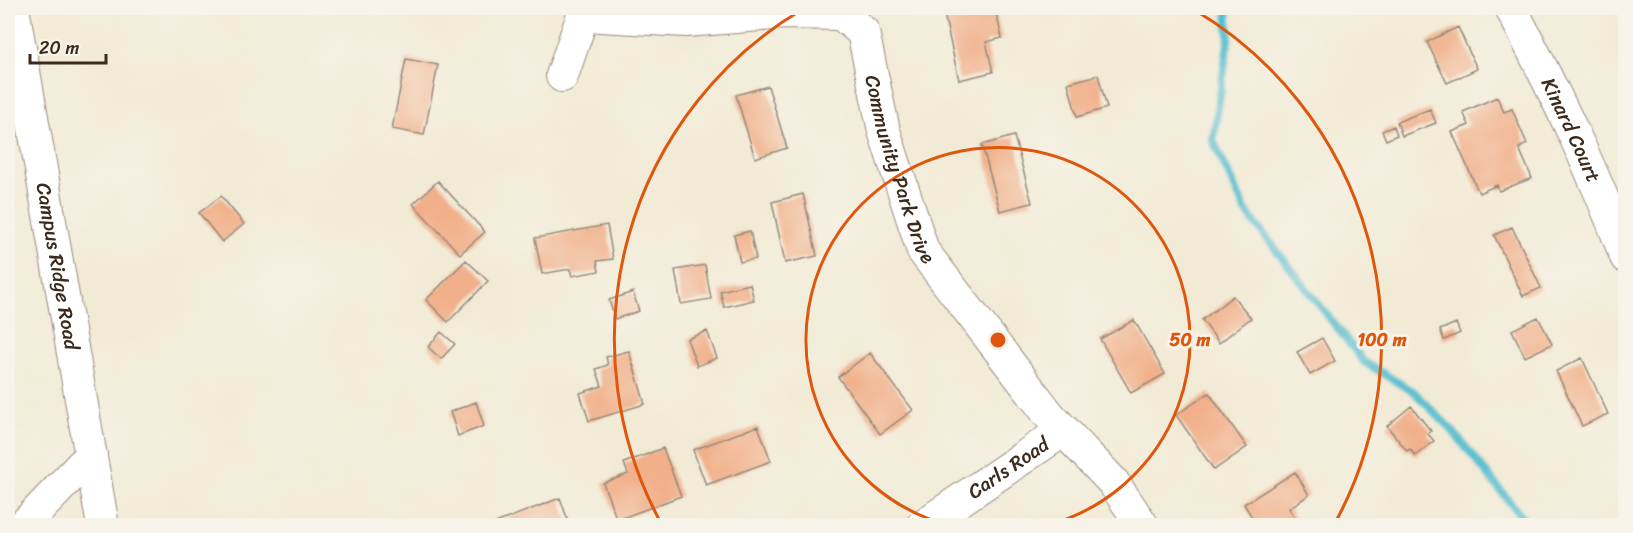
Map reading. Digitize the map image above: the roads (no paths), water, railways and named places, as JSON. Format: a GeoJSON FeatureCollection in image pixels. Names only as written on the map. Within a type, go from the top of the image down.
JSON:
{"type":"FeatureCollection","features":[{"type":"Feature","properties":{"kind":"street","name":"Campus Ridge Road"},"geometry":{"type":"LineString","coordinates":[[13,8],[103,525]]}},
{"type":"Feature","properties":{"kind":"street","name":"Kinard Court"},"geometry":{"type":"LineString","coordinates":[[1511,8],[1565,115],[1608,209],[1626,257]]}},
{"type":"Feature","properties":{"kind":"street"},"geometry":{"type":"LineString","coordinates":[[562,76],[581,11]]}},
{"type":"Feature","properties":{"kind":"street","name":"Community Park Drive"},"geometry":{"type":"LineString","coordinates":[[581,11],[686,21],[785,13],[860,15],[884,131],[922,251],[1050,416],[1113,482],[1143,525]]}},
{"type":"Feature","properties":{"kind":"street","name":"Carls Road"},"geometry":{"type":"LineString","coordinates":[[922,525],[1064,430]]}},
{"type":"Feature","properties":{"kind":"street"},"geometry":{"type":"LineString","coordinates":[[23,525],[91,455]]}},
{"type":"Feature","properties":{"kind":"waterway"},"geometry":{"type":"LineString","coordinates":[[1227,8],[1229,37],[1213,140],[1245,210],[1364,362],[1414,392],[1452,430],[1529,526]]}}]}
